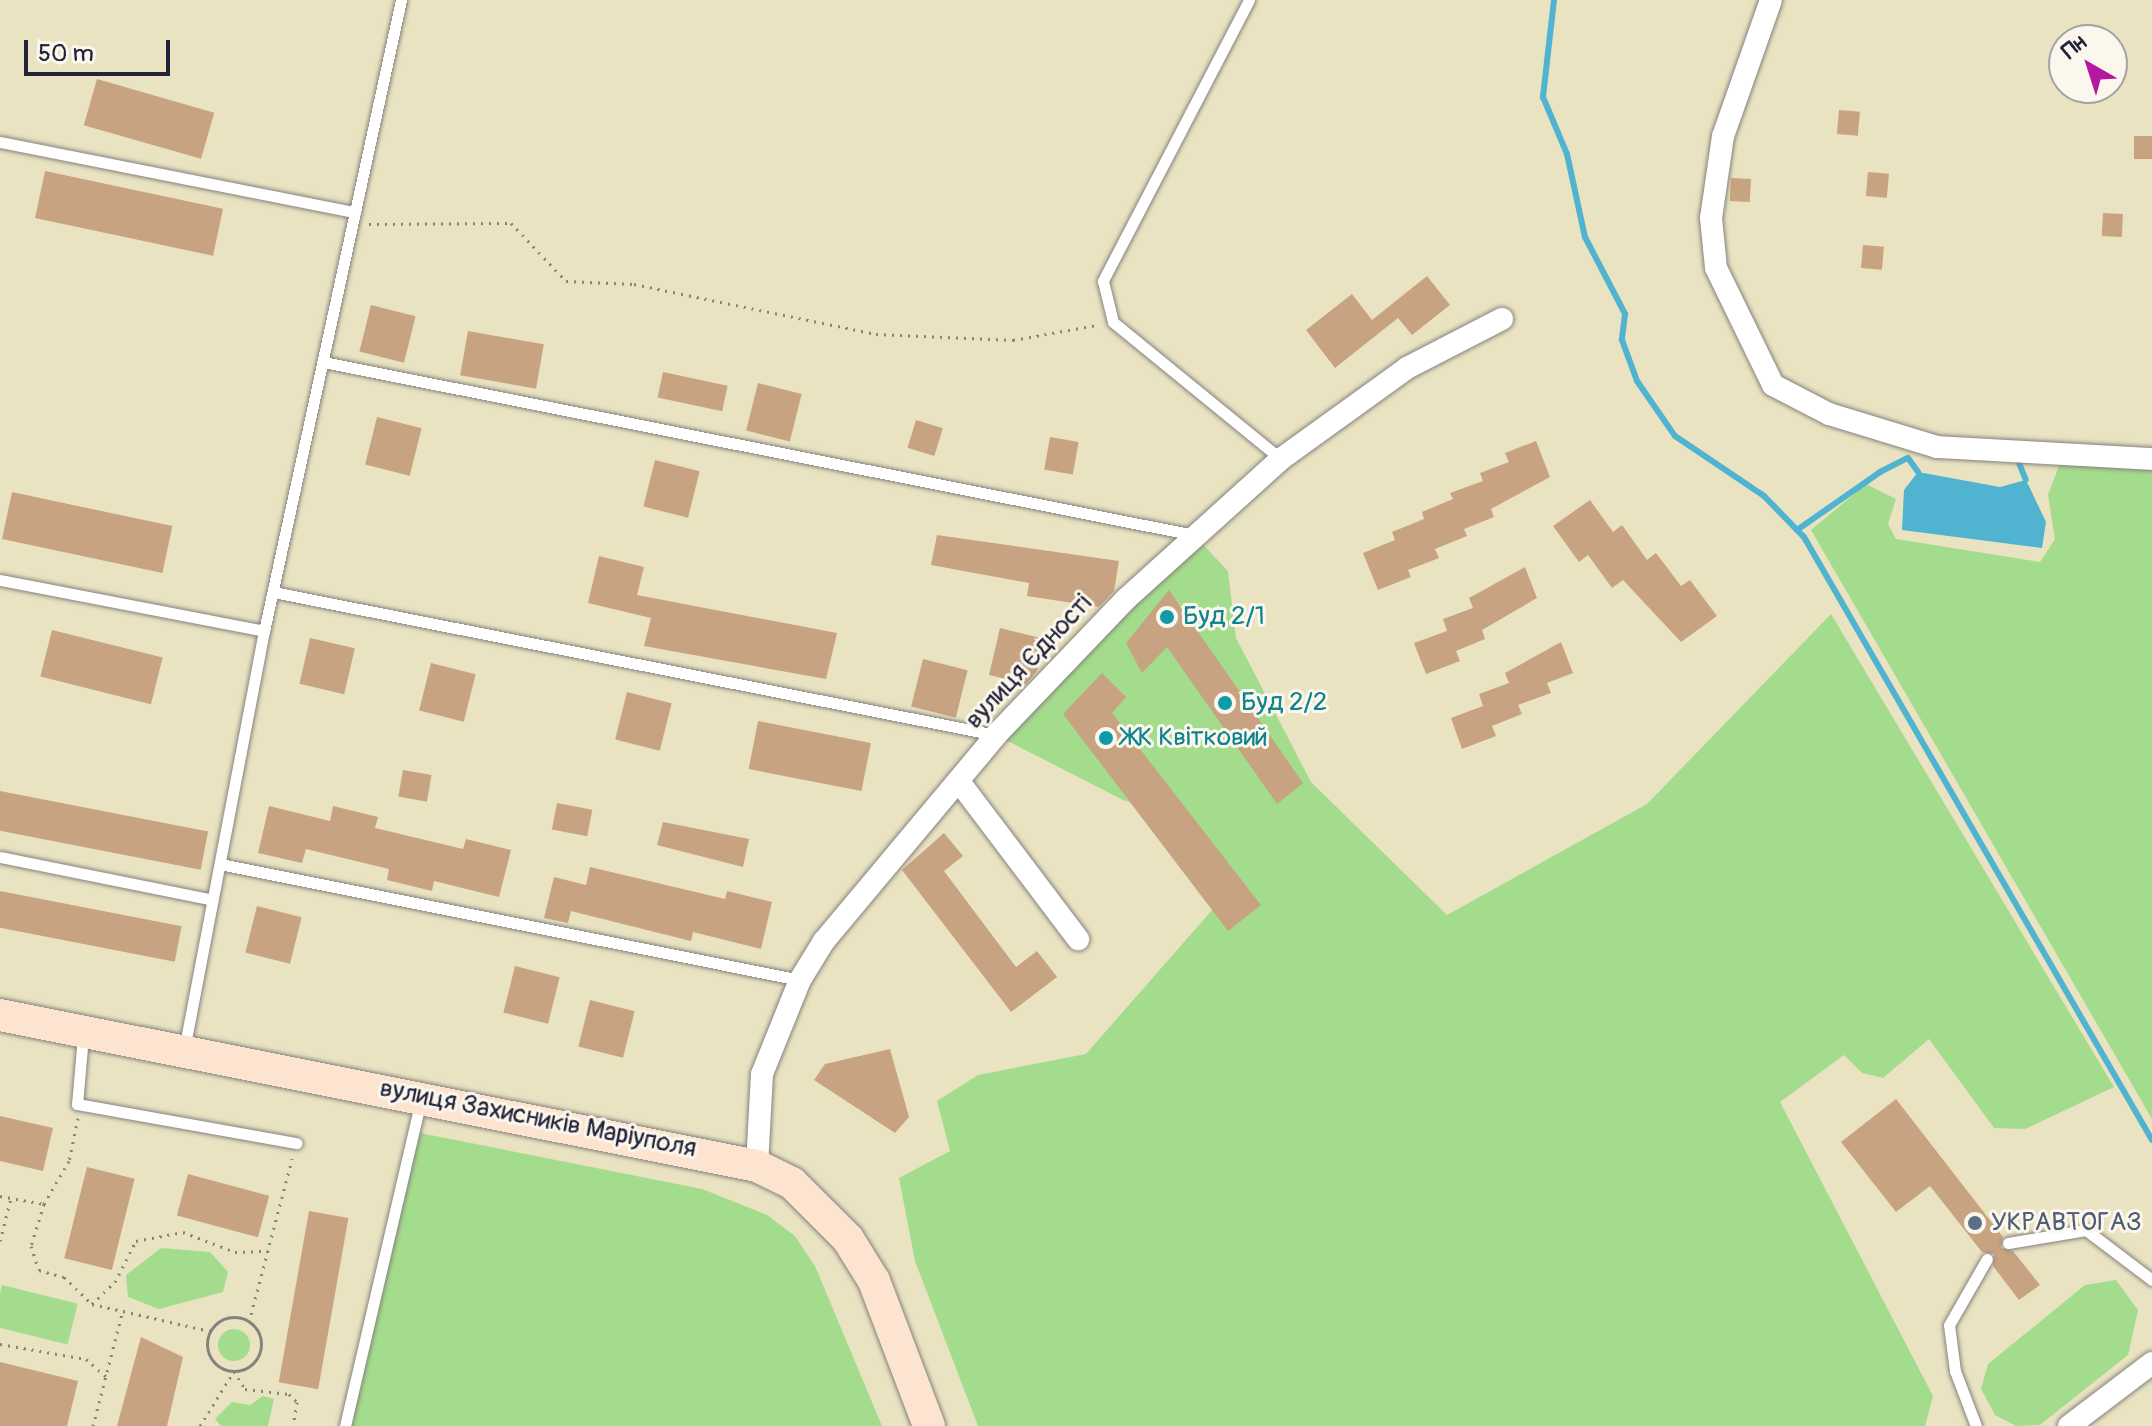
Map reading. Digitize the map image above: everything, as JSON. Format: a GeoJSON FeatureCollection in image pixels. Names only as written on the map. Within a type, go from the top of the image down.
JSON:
{"type":"FeatureCollection","features":[{"type":"Feature","properties":{"kind":"main road","name":"вулиця Захисників Маріуполя"},"geometry":{"type":"LineString","coordinates":[[0,1015],[422,1096],[757,1166],[792,1183],[848,1239],[874,1281],[929,1426]]}},
{"type":"Feature","properties":{"kind":"street"},"geometry":{"type":"LineString","coordinates":[[1771,0],[1723,136],[1711,218],[1716,268],[1773,385],[1829,414],[1937,447],[2152,459]]}},
{"type":"Feature","properties":{"kind":"street","name":"вулиця Єдності"},"geometry":{"type":"LineString","coordinates":[[757,1166],[762,1074],[800,980],[867,888],[960,783],[996,735],[1194,535],[1281,459],[1407,368],[1502,319]]}},
{"type":"Feature","properties":{"kind":"street"},"geometry":{"type":"LineString","coordinates":[[960,783],[1078,939]]}},
{"type":"Feature","properties":{"kind":"street"},"geometry":{"type":"LineString","coordinates":[[2069,1426],[2152,1363]]}},
{"type":"Feature","properties":{"kind":"lane"},"geometry":{"type":"LineString","coordinates":[[184,1051],[264,631],[401,0]]}},
{"type":"Feature","properties":{"kind":"lane"},"geometry":{"type":"LineString","coordinates":[[1249,0],[1103,281],[1113,322],[1281,459]]}},
{"type":"Feature","properties":{"kind":"lane"},"geometry":{"type":"LineString","coordinates":[[0,142],[354,218]]}},
{"type":"Feature","properties":{"kind":"lane"},"geometry":{"type":"LineString","coordinates":[[323,362],[1194,535]]}},
{"type":"Feature","properties":{"kind":"lane"},"geometry":{"type":"LineString","coordinates":[[0,580],[264,631]]}},
{"type":"Feature","properties":{"kind":"lane"},"geometry":{"type":"LineString","coordinates":[[273,592],[996,735]]}},
{"type":"Feature","properties":{"kind":"lane"},"geometry":{"type":"LineString","coordinates":[[0,857],[213,900]]}},
{"type":"Feature","properties":{"kind":"lane"},"geometry":{"type":"LineString","coordinates":[[220,864],[800,980]]}},
{"type":"Feature","properties":{"kind":"lane"},"geometry":{"type":"LineString","coordinates":[[84,1031],[77,1104],[297,1143]]}},
{"type":"Feature","properties":{"kind":"lane"},"geometry":{"type":"LineString","coordinates":[[345,1426],[422,1096]]}},
{"type":"Feature","properties":{"kind":"lane"},"geometry":{"type":"LineString","coordinates":[[2008,1243],[2086,1230],[2152,1280]]}},
{"type":"Feature","properties":{"kind":"lane"},"geometry":{"type":"LineString","coordinates":[[1976,1426],[1949,1325],[1987,1259]]}},
{"type":"Feature","properties":{"kind":"path"},"geometry":{"type":"LineString","coordinates":[[354,218],[511,223],[566,281],[634,284],[876,334],[1013,340],[1113,322]]}},
{"type":"Feature","properties":{"kind":"path"},"geometry":{"type":"LineString","coordinates":[[78,1114],[69,1161],[44,1204],[31,1246],[39,1270],[64,1277],[92,1304],[210,1331]]}},
{"type":"Feature","properties":{"kind":"path"},"geometry":{"type":"LineString","coordinates":[[200,1426],[234,1371],[251,1365],[260,1351],[249,1322],[297,1143]]}},
{"type":"Feature","properties":{"kind":"path"},"geometry":{"type":"LineString","coordinates":[[0,1196],[44,1204]]}},
{"type":"Feature","properties":{"kind":"path"},"geometry":{"type":"LineString","coordinates":[[0,1241],[11,1198]]}},
{"type":"Feature","properties":{"kind":"path"},"geometry":{"type":"LineString","coordinates":[[92,1304],[115,1282],[136,1241],[183,1232],[235,1252],[268,1251]]}},
{"type":"Feature","properties":{"kind":"path"},"geometry":{"type":"LineString","coordinates":[[93,1426],[108,1378],[123,1310]]}},
{"type":"Feature","properties":{"kind":"path"},"geometry":{"type":"LineString","coordinates":[[249,1322],[224,1319],[210,1331],[210,1358],[234,1371],[245,1389],[289,1394],[297,1402],[293,1426]]}},
{"type":"Feature","properties":{"kind":"path"},"geometry":{"type":"LineString","coordinates":[[0,1344],[86,1359],[108,1378]]}},
{"type":"Feature","properties":{"kind":"green space"},"geometry":{"type":"Polygon","coordinates":[[[2060,463],[2152,467],[2152,1119],[1811,530],[1866,484],[1896,499],[1888,524],[1896,539],[2040,562],[2055,539],[2048,495],[2060,463]]]}},
{"type":"Feature","properties":{"kind":"green space"},"geometry":{"type":"Polygon","coordinates":[[[1194,535],[1228,571],[1236,638],[1311,782],[1447,915],[1647,804],[1831,614],[2114,1087],[2025,1129],[1994,1128],[1929,1039],[1883,1078],[1862,1073],[1844,1055],[1780,1102],[1933,1396],[1925,1426],[978,1426],[915,1261],[899,1178],[950,1151],[937,1101],[978,1075],[1086,1054],[1234,885],[1191,821],[1123,800],[996,735],[1194,535]]]}},
{"type":"Feature","properties":{"kind":"green space"},"geometry":{"type":"Polygon","coordinates":[[[415,1132],[702,1189],[767,1215],[795,1236],[815,1266],[882,1426],[345,1426],[415,1132]]]}},
{"type":"Feature","properties":{"kind":"green space"},"geometry":{"type":"Polygon","coordinates":[[[161,1248],[210,1252],[228,1272],[223,1292],[159,1309],[128,1297],[126,1275],[161,1248]]]}},
{"type":"Feature","properties":{"kind":"green space"},"geometry":{"type":"Polygon","coordinates":[[[2116,1280],[2138,1310],[2128,1355],[2040,1425],[2016,1426],[1995,1415],[1981,1389],[1988,1364],[2085,1285],[2116,1280]]]}},
{"type":"Feature","properties":{"kind":"green space"},"geometry":{"type":"Polygon","coordinates":[[[2,1285],[78,1304],[68,1345],[0,1328],[2,1285]]]}},
{"type":"Feature","properties":{"kind":"green space"},"geometry":{"type":"Polygon","coordinates":[[[234,1329],[245,1334],[250,1345],[245,1356],[234,1361],[223,1356],[218,1345],[223,1334],[234,1329]]]}},
{"type":"Feature","properties":{"kind":"green space"},"geometry":{"type":"Polygon","coordinates":[[[263,1396],[274,1399],[268,1426],[221,1426],[215,1419],[232,1402],[250,1405],[263,1396]]]}},
{"type":"Feature","properties":{"kind":"water"},"geometry":{"type":"Polygon","coordinates":[[[1918,472],[2000,487],[2026,480],[2046,522],[2042,548],[1902,530],[1904,490],[1918,472]]]}},
{"type":"Feature","properties":{"kind":"building"},"geometry":{"type":"Polygon","coordinates":[[[97,79],[214,113],[201,159],[84,125],[97,79]]]}},
{"type":"Feature","properties":{"kind":"building"},"geometry":{"type":"Polygon","coordinates":[[[1839,110],[1860,112],[1858,136],[1837,134],[1839,110]]]}},
{"type":"Feature","properties":{"kind":"building"},"geometry":{"type":"Polygon","coordinates":[[[2134,136],[2152,136],[2152,159],[2134,159],[2134,136]]]}},
{"type":"Feature","properties":{"kind":"building"},"geometry":{"type":"Polygon","coordinates":[[[45,171],[223,209],[213,256],[35,218],[45,171]]]}},
{"type":"Feature","properties":{"kind":"building"},"geometry":{"type":"Polygon","coordinates":[[[1868,172],[1889,174],[1887,198],[1866,196],[1868,172]]]}},
{"type":"Feature","properties":{"kind":"building"},"geometry":{"type":"Polygon","coordinates":[[[1731,178],[1751,179],[1750,202],[1730,201],[1731,178]]]}},
{"type":"Feature","properties":{"kind":"building"},"geometry":{"type":"Polygon","coordinates":[[[2103,213],[2123,214],[2122,237],[2102,236],[2103,213]]]}},
{"type":"Feature","properties":{"kind":"building"},"geometry":{"type":"Polygon","coordinates":[[[1863,245],[1884,247],[1882,270],[1861,268],[1863,245]]]}},
{"type":"Feature","properties":{"kind":"building"},"geometry":{"type":"Polygon","coordinates":[[[1427,276],[1450,305],[1412,335],[1398,318],[1335,368],[1306,330],[1352,294],[1372,320],[1427,276]]]}},
{"type":"Feature","properties":{"kind":"building"},"geometry":{"type":"Polygon","coordinates":[[[371,305],[416,316],[404,363],[359,352],[371,305]]]}},
{"type":"Feature","properties":{"kind":"building"},"geometry":{"type":"Polygon","coordinates":[[[468,331],[544,344],[536,389],[460,375],[468,331]]]}},
{"type":"Feature","properties":{"kind":"building"},"geometry":{"type":"Polygon","coordinates":[[[663,372],[728,386],[722,411],[658,397],[663,372]]]}},
{"type":"Feature","properties":{"kind":"building"},"geometry":{"type":"Polygon","coordinates":[[[758,383],[802,394],[790,441],[746,431],[758,383]]]}},
{"type":"Feature","properties":{"kind":"building"},"geometry":{"type":"Polygon","coordinates":[[[377,417],[422,428],[410,476],[365,465],[377,417]]]}},
{"type":"Feature","properties":{"kind":"building"},"geometry":{"type":"Polygon","coordinates":[[[916,420],[943,428],[934,456],[908,448],[916,420]]]}},
{"type":"Feature","properties":{"kind":"building"},"geometry":{"type":"Polygon","coordinates":[[[1050,437],[1079,442],[1073,475],[1044,469],[1050,437]]]}},
{"type":"Feature","properties":{"kind":"building"},"geometry":{"type":"Polygon","coordinates":[[[1536,441],[1550,477],[1491,509],[1494,517],[1464,529],[1467,536],[1435,549],[1439,558],[1408,570],[1411,577],[1378,590],[1363,553],[1395,540],[1392,532],[1424,519],[1422,512],[1453,499],[1450,493],[1483,481],[1480,473],[1509,462],[1505,453],[1536,441]]]}},
{"type":"Feature","properties":{"kind":"building"},"geometry":{"type":"Polygon","coordinates":[[[655,460],[700,471],[688,518],[643,507],[655,460]]]}},
{"type":"Feature","properties":{"kind":"building"},"geometry":{"type":"Polygon","coordinates":[[[12,492],[172,526],[162,573],[2,539],[12,492]]]}},
{"type":"Feature","properties":{"kind":"building"},"geometry":{"type":"Polygon","coordinates":[[[1590,500],[1613,532],[1622,525],[1647,560],[1656,553],[1681,586],[1690,580],[1717,616],[1681,642],[1623,580],[1612,588],[1588,555],[1579,562],[1553,526],[1590,500]]]}},
{"type":"Feature","properties":{"kind":"building"},"geometry":{"type":"Polygon","coordinates":[[[937,535],[1119,561],[1114,591],[1099,607],[1027,596],[1029,583],[931,565],[937,535]]]}},
{"type":"Feature","properties":{"kind":"building"},"geometry":{"type":"Polygon","coordinates":[[[599,556],[644,567],[637,595],[837,633],[826,679],[644,646],[651,618],[588,603],[599,556]]]}},
{"type":"Feature","properties":{"kind":"building"},"geometry":{"type":"Polygon","coordinates":[[[1525,567],[1537,598],[1482,630],[1485,639],[1456,651],[1460,661],[1426,674],[1414,643],[1447,631],[1443,619],[1473,608],[1469,598],[1525,567]]]}},
{"type":"Feature","properties":{"kind":"building"},"geometry":{"type":"Polygon","coordinates":[[[1169,590],[1303,783],[1277,804],[1167,647],[1142,673],[1126,643],[1169,590]]]}},
{"type":"Feature","properties":{"kind":"building"},"geometry":{"type":"Polygon","coordinates":[[[1000,628],[1045,639],[1037,671],[1026,684],[989,675],[1000,628]]]}},
{"type":"Feature","properties":{"kind":"building"},"geometry":{"type":"Polygon","coordinates":[[[52,630],[163,658],[151,704],[40,677],[52,630]]]}},
{"type":"Feature","properties":{"kind":"building"},"geometry":{"type":"Polygon","coordinates":[[[310,638],[355,648],[344,694],[299,684],[310,638]]]}},
{"type":"Feature","properties":{"kind":"building"},"geometry":{"type":"Polygon","coordinates":[[[1561,642],[1573,673],[1547,683],[1551,693],[1518,705],[1522,714],[1492,726],[1496,736],[1462,749],[1451,718],[1483,706],[1479,694],[1509,683],[1505,673],[1561,642]]]}},
{"type":"Feature","properties":{"kind":"building"},"geometry":{"type":"Polygon","coordinates":[[[923,659],[968,670],[956,718],[911,707],[923,659]]]}},
{"type":"Feature","properties":{"kind":"building"},"geometry":{"type":"Polygon","coordinates":[[[431,663],[476,674],[464,722],[419,711],[431,663]]]}},
{"type":"Feature","properties":{"kind":"building"},"geometry":{"type":"Polygon","coordinates":[[[1102,673],[1126,697],[1112,713],[1261,905],[1228,931],[1063,714],[1102,673]]]}},
{"type":"Feature","properties":{"kind":"building"},"geometry":{"type":"Polygon","coordinates":[[[627,692],[672,703],[660,751],[615,740],[627,692]]]}},
{"type":"Feature","properties":{"kind":"building"},"geometry":{"type":"Polygon","coordinates":[[[758,721],[871,743],[862,791],[749,769],[758,721]]]}},
{"type":"Feature","properties":{"kind":"building"},"geometry":{"type":"Polygon","coordinates":[[[403,770],[432,775],[427,802],[398,797],[403,770]]]}},
{"type":"Feature","properties":{"kind":"building"},"geometry":{"type":"Polygon","coordinates":[[[0,791],[208,831],[201,870],[0,831],[0,791]]]}},
{"type":"Feature","properties":{"kind":"building"},"geometry":{"type":"Polygon","coordinates":[[[557,803],[592,810],[587,836],[552,830],[557,803]]]}},
{"type":"Feature","properties":{"kind":"building"},"geometry":{"type":"Polygon","coordinates":[[[269,806],[330,821],[333,806],[378,817],[375,828],[463,849],[466,839],[511,850],[499,897],[434,881],[432,891],[387,880],[389,869],[306,849],[302,863],[258,853],[269,806]]]}},
{"type":"Feature","properties":{"kind":"building"},"geometry":{"type":"Polygon","coordinates":[[[663,822],[749,839],[743,867],[657,845],[663,822]]]}},
{"type":"Feature","properties":{"kind":"building"},"geometry":{"type":"Polygon","coordinates":[[[944,833],[963,856],[944,871],[1016,967],[1037,951],[1057,977],[1011,1012],[902,870],[944,833]]]}},
{"type":"Feature","properties":{"kind":"building"},"geometry":{"type":"Polygon","coordinates":[[[590,867],[725,899],[727,891],[772,902],[761,949],[693,932],[691,941],[571,911],[568,923],[544,918],[554,877],[586,885],[590,867]]]}},
{"type":"Feature","properties":{"kind":"building"},"geometry":{"type":"Polygon","coordinates":[[[0,891],[182,926],[175,962],[0,928],[0,891]]]}},
{"type":"Feature","properties":{"kind":"building"},"geometry":{"type":"Polygon","coordinates":[[[257,906],[302,917],[290,964],[245,953],[257,906]]]}},
{"type":"Feature","properties":{"kind":"building"},"geometry":{"type":"Polygon","coordinates":[[[515,966],[560,977],[548,1024],[503,1013],[515,966]]]}},
{"type":"Feature","properties":{"kind":"building"},"geometry":{"type":"Polygon","coordinates":[[[590,1000],[635,1011],[623,1058],[578,1047],[590,1000]]]}},
{"type":"Feature","properties":{"kind":"building"},"geometry":{"type":"Polygon","coordinates":[[[890,1049],[909,1117],[895,1133],[814,1080],[825,1064],[890,1049]]]}},
{"type":"Feature","properties":{"kind":"building"},"geometry":{"type":"Polygon","coordinates":[[[1896,1099],[2003,1237],[2001,1248],[2013,1251],[2040,1285],[2019,1300],[1993,1266],[1994,1254],[1982,1252],[1930,1186],[1896,1212],[1841,1142],[1896,1099]]]}},
{"type":"Feature","properties":{"kind":"building"},"geometry":{"type":"Polygon","coordinates":[[[0,1116],[53,1128],[43,1171],[0,1161],[0,1116]]]}},
{"type":"Feature","properties":{"kind":"building"},"geometry":{"type":"Polygon","coordinates":[[[87,1167],[135,1179],[112,1270],[64,1258],[87,1167]]]}},
{"type":"Feature","properties":{"kind":"building"},"geometry":{"type":"Polygon","coordinates":[[[188,1174],[269,1196],[258,1237],[177,1216],[188,1174]]]}},
{"type":"Feature","properties":{"kind":"building"},"geometry":{"type":"Polygon","coordinates":[[[309,1211],[348,1218],[318,1389],[279,1382],[309,1211]]]}},
{"type":"Feature","properties":{"kind":"building"},"geometry":{"type":"Polygon","coordinates":[[[141,1337],[183,1357],[167,1426],[117,1426],[141,1337]]]}},
{"type":"Feature","properties":{"kind":"building"},"geometry":{"type":"Polygon","coordinates":[[[0,1362],[78,1381],[67,1426],[0,1426],[0,1362]]]}},
{"type":"Feature","properties":{"kind":"waterway"},"geometry":{"type":"LineString","coordinates":[[1554,0],[1543,97],[1567,154],[1585,237],[1625,314],[1622,340],[1637,381],[1675,436],[1764,496],[1804,537],[2152,1140]]}},
{"type":"Feature","properties":{"kind":"waterway"},"geometry":{"type":"LineString","coordinates":[[1797,530],[1880,472],[1908,458],[1918,472]]}},
{"type":"Feature","properties":{"kind":"waterway"},"geometry":{"type":"LineString","coordinates":[[2019,463],[2026,480]]}},
{"type":"Feature","properties":{"kind":"place","name":"Буд 2/1"},"geometry":{"type":"Point","coordinates":[1167,617]}},
{"type":"Feature","properties":{"kind":"place","name":"Буд 2/2"},"geometry":{"type":"Point","coordinates":[1225,703]}},
{"type":"Feature","properties":{"kind":"place","name":"ЖК Квітковий"},"geometry":{"type":"Point","coordinates":[1106,738]}},
{"type":"Feature","properties":{"kind":"place","name":"УКРАВТОГАЗ"},"geometry":{"type":"Point","coordinates":[1975,1223]}}]}
